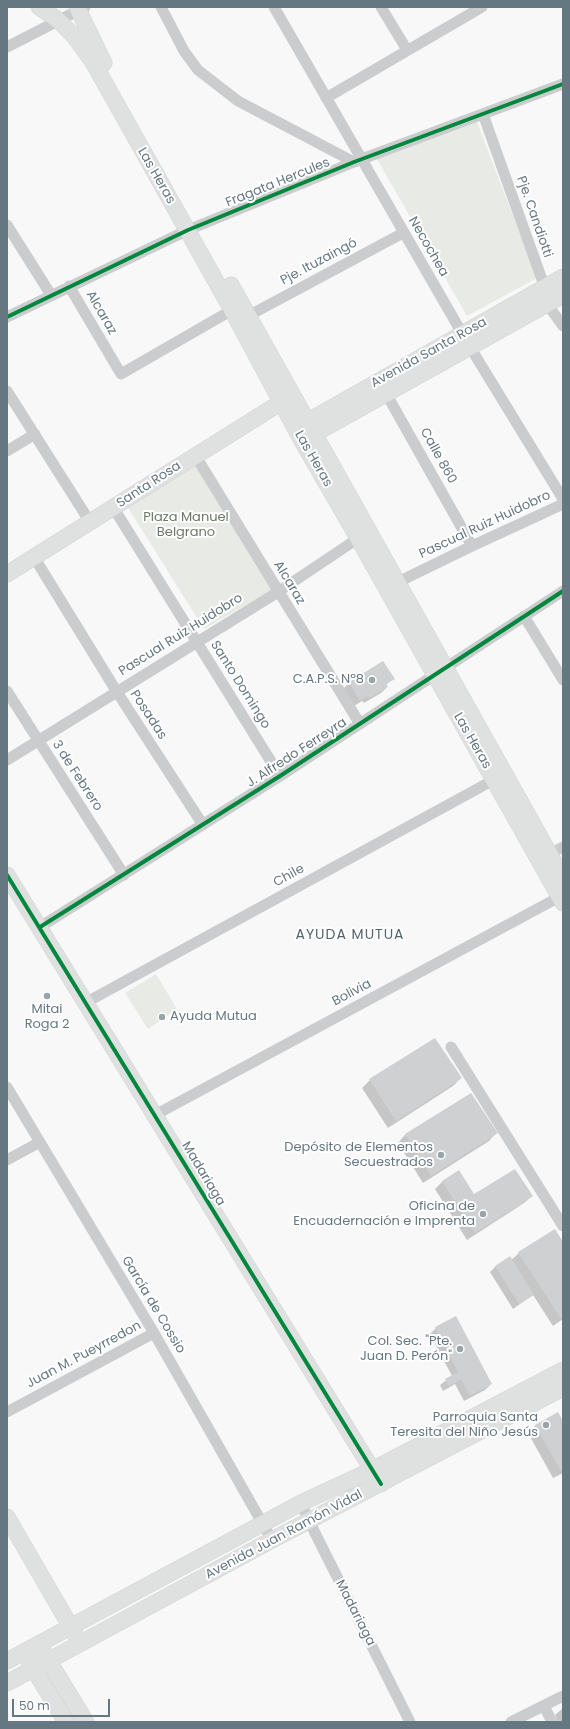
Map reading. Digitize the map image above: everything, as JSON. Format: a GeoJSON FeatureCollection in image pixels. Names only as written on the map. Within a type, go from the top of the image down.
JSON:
{"type":"FeatureCollection","features":[{"type":"Feature","properties":{"kind":"main road","name":"Las Heras"},"geometry":{"type":"LineString","coordinates":[[39,7],[58,20],[74,36],[93,62],[192,228],[248,316],[286,399]]}},
{"type":"Feature","properties":{"kind":"main road","name":"Las Heras"},"geometry":{"type":"LineString","coordinates":[[80,8],[93,44],[192,228],[232,310],[286,399],[500,777],[551,853],[563,878]]}},
{"type":"Feature","properties":{"kind":"main road","name":"Avenida Santa Rosa"},"geometry":{"type":"LineString","coordinates":[[466,341],[563,277]]}},
{"type":"Feature","properties":{"kind":"main road","name":"Avenida Santa Rosa"},"geometry":{"type":"LineString","coordinates":[[304,431],[466,341],[547,304],[563,295]]}},
{"type":"Feature","properties":{"kind":"main road","name":"Santa Rosa"},"geometry":{"type":"LineString","coordinates":[[7,574],[286,399]]}},
{"type":"Feature","properties":{"kind":"main road","name":"Las Heras"},"geometry":{"type":"LineString","coordinates":[[363,535],[398,582],[440,671]]}},
{"type":"Feature","properties":{"kind":"main road","name":"Las Heras"},"geometry":{"type":"LineString","coordinates":[[551,853],[562,898]]}},
{"type":"Feature","properties":{"kind":"main road","name":"Madariaga"},"geometry":{"type":"LineString","coordinates":[[7,875],[381,1484]]}},
{"type":"Feature","properties":{"kind":"main road","name":"Avenida Juan Ramón Vidal"},"geometry":{"type":"LineString","coordinates":[[7,1661],[263,1523],[372,1470],[559,1372]]}},
{"type":"Feature","properties":{"kind":"main road","name":"Avenida Juan Ramón Vidal"},"geometry":{"type":"LineString","coordinates":[[7,1683],[81,1645],[272,1540],[563,1389]]}},
{"type":"Feature","properties":{"kind":"main road"},"geometry":{"type":"LineString","coordinates":[[7,1517],[81,1645]]}},
{"type":"Feature","properties":{"kind":"main road"},"geometry":{"type":"LineString","coordinates":[[38,1644],[86,1722]]}},
{"type":"Feature","properties":{"kind":"main road"},"geometry":{"type":"LineString","coordinates":[[23,1652],[66,1722]]}},
{"type":"Feature","properties":{"kind":"street"},"geometry":{"type":"LineString","coordinates":[[161,7],[184,51],[198,70],[238,101],[358,161]]}},
{"type":"Feature","properties":{"kind":"street","name":"Necochea"},"geometry":{"type":"LineString","coordinates":[[274,7],[326,98],[358,161],[403,232],[466,341],[563,499]]}},
{"type":"Feature","properties":{"kind":"street"},"geometry":{"type":"LineString","coordinates":[[381,7],[407,50]]}},
{"type":"Feature","properties":{"kind":"street"},"geometry":{"type":"LineString","coordinates":[[326,98],[482,7]]}},
{"type":"Feature","properties":{"kind":"street"},"geometry":{"type":"LineString","coordinates":[[7,47],[80,8]]}},
{"type":"Feature","properties":{"kind":"street","name":"Fragata Hercules"},"geometry":{"type":"LineString","coordinates":[[7,317],[192,228],[358,161],[483,114],[561,89]]}},
{"type":"Feature","properties":{"kind":"street","name":"Pje. Candiotti"},"geometry":{"type":"LineString","coordinates":[[483,114],[545,288],[547,304],[563,326]]}},
{"type":"Feature","properties":{"kind":"street"},"geometry":{"type":"LineString","coordinates":[[7,225],[51,295]]}},
{"type":"Feature","properties":{"kind":"street","name":"Pje. Ituzaingó"},"geometry":{"type":"LineString","coordinates":[[248,316],[403,232]]}},
{"type":"Feature","properties":{"kind":"street","name":"Alcaraz"},"geometry":{"type":"LineString","coordinates":[[70,286],[121,374],[232,310]]}},
{"type":"Feature","properties":{"kind":"street","name":"Calle 860"},"geometry":{"type":"LineString","coordinates":[[382,387],[472,546]]}},
{"type":"Feature","properties":{"kind":"street"},"geometry":{"type":"LineString","coordinates":[[7,391],[90,522]]}},
{"type":"Feature","properties":{"kind":"street"},"geometry":{"type":"LineString","coordinates":[[7,452],[35,434]]}},
{"type":"Feature","properties":{"kind":"street","name":"Alcaraz"},"geometry":{"type":"LineString","coordinates":[[195,455],[360,724]]}},
{"type":"Feature","properties":{"kind":"street","name":"Pascual Ruiz Huidobro"},"geometry":{"type":"LineString","coordinates":[[398,582],[563,504]]}},
{"type":"Feature","properties":{"kind":"street","name":"Santo Domingo"},"geometry":{"type":"LineString","coordinates":[[113,508],[280,776]]}},
{"type":"Feature","properties":{"kind":"street","name":"Pascual Ruiz Huidobro"},"geometry":{"type":"LineString","coordinates":[[7,760],[278,592],[363,535]]}},
{"type":"Feature","properties":{"kind":"street","name":"Posadas"},"geometry":{"type":"LineString","coordinates":[[34,557],[117,692],[203,825]]}},
{"type":"Feature","properties":{"kind":"street","name":"J. Alfredo Ferreyra"},"geometry":{"type":"LineString","coordinates":[[40,927],[280,776],[563,591]]}},
{"type":"Feature","properties":{"kind":"street"},"geometry":{"type":"LineString","coordinates":[[524,616],[563,680]]}},
{"type":"Feature","properties":{"kind":"street","name":"3 de Febrero"},"geometry":{"type":"LineString","coordinates":[[7,691],[124,875]]}},
{"type":"Feature","properties":{"kind":"street","name":"Chile"},"geometry":{"type":"LineString","coordinates":[[85,1003],[500,777]]}},
{"type":"Feature","properties":{"kind":"street","name":"Bolivia"},"geometry":{"type":"LineString","coordinates":[[155,1114],[562,898]]}},
{"type":"Feature","properties":{"kind":"street"},"geometry":{"type":"LineString","coordinates":[[451,1048],[563,1226]]}},
{"type":"Feature","properties":{"kind":"street","name":"García de Cossio"},"geometry":{"type":"LineString","coordinates":[[7,1087],[154,1333],[272,1540]]}},
{"type":"Feature","properties":{"kind":"street"},"geometry":{"type":"LineString","coordinates":[[7,1160],[40,1142]]}},
{"type":"Feature","properties":{"kind":"street","name":"Juan M. Pueyrredon"},"geometry":{"type":"LineString","coordinates":[[7,1412],[154,1333]]}},
{"type":"Feature","properties":{"kind":"street"},"geometry":{"type":"LineString","coordinates":[[559,1372],[563,1389]]}},
{"type":"Feature","properties":{"kind":"street","name":"Madariaga"},"geometry":{"type":"LineString","coordinates":[[302,1503],[309,1521],[410,1722]]}},
{"type":"Feature","properties":{"kind":"street"},"geometry":{"type":"LineString","coordinates":[[511,1722],[563,1696]]}},
{"type":"Feature","properties":{"kind":"street"},"geometry":{"type":"LineString","coordinates":[[544,1706],[552,1722]]}},
{"type":"Feature","properties":{"kind":"green space"},"geometry":{"type":"Polygon","coordinates":[[[477,122],[537,278],[467,316],[377,159],[477,122]]]}},
{"type":"Feature","properties":{"kind":"green space","name":"Plaza Manuel Belgrano"},"geometry":{"type":"Polygon","coordinates":[[[195,465],[272,590],[204,629],[127,506],[195,465]]]}},
{"type":"Feature","properties":{"kind":"green space"},"geometry":{"type":"Polygon","coordinates":[[[156,974],[177,1009],[148,1029],[125,993],[156,974]]]}},
{"type":"Feature","properties":{"kind":"building","name":"C.A.P.S. Nº8"},"geometry":{"type":"Polygon","coordinates":[[[383,661],[395,679],[386,684],[388,687],[370,698],[368,696],[360,701],[349,682],[383,661]]]}},
{"type":"Feature","properties":{"kind":"building","name":"Depósito de Elementos Secuestrados"},"geometry":{"type":"Polygon","coordinates":[[[435,1038],[462,1078],[396,1121],[369,1079],[435,1038]]]}},
{"type":"Feature","properties":{"kind":"building","name":"Depósito de Elementos Secuestrados"},"geometry":{"type":"Polygon","coordinates":[[[471,1093],[498,1133],[431,1176],[405,1134],[471,1093]]]}},
{"type":"Feature","properties":{"kind":"building","name":"Oficina de Encuadernación e Imprenta"},"geometry":{"type":"Polygon","coordinates":[[[515,1169],[533,1196],[475,1233],[442,1181],[459,1170],[474,1194],[515,1169]]]}},
{"type":"Feature","properties":{"kind":"building"},"geometry":{"type":"Polygon","coordinates":[[[555,1229],[563,1242],[563,1317],[561,1319],[518,1252],[555,1229]]]}},
{"type":"Feature","properties":{"kind":"building"},"geometry":{"type":"Polygon","coordinates":[[[510,1256],[534,1295],[519,1304],[495,1266],[510,1256]]]}},
{"type":"Feature","properties":{"kind":"building","name":"Col. Sec. \"Pte. Juan D. Perón\""},"geometry":{"type":"Polygon","coordinates":[[[456,1316],[492,1384],[470,1396],[461,1379],[449,1386],[445,1379],[458,1372],[435,1327],[456,1316]]]}},
{"type":"Feature","properties":{"kind":"building","name":"Parroquia Santa Teresita del Niño Jesús"},"geometry":{"type":"Polygon","coordinates":[[[558,1412],[563,1421],[563,1470],[561,1471],[535,1425],[558,1412]]]}},
{"type":"Feature","properties":{"kind":"cycle path"},"geometry":{"type":"LineString","coordinates":[[7,317],[188,230],[354,162],[563,84]]}},
{"type":"Feature","properties":{"kind":"cycle path"},"geometry":{"type":"LineString","coordinates":[[40,927],[280,776],[563,591]]}},
{"type":"Feature","properties":{"kind":"cycle path"},"geometry":{"type":"LineString","coordinates":[[7,875],[381,1484]]}},
{"type":"Feature","properties":{"kind":"place","name":"C.A.P.S. Nº8"},"geometry":{"type":"Point","coordinates":[372,680]}},
{"type":"Feature","properties":{"kind":"place","name":"Mitai Roga 2"},"geometry":{"type":"Point","coordinates":[47,996]}},
{"type":"Feature","properties":{"kind":"place","name":"Ayuda Mutua"},"geometry":{"type":"Point","coordinates":[162,1017]}},
{"type":"Feature","properties":{"kind":"place","name":"Depósito de Elementos Secuestrados"},"geometry":{"type":"Point","coordinates":[441,1155]}},
{"type":"Feature","properties":{"kind":"place","name":"Oficina de Encuadernación e Imprenta"},"geometry":{"type":"Point","coordinates":[483,1214]}},
{"type":"Feature","properties":{"kind":"place","name":"Col. Sec. \"Pte. Juan D. Perón\""},"geometry":{"type":"Point","coordinates":[460,1349]}},
{"type":"Feature","properties":{"kind":"place","name":"Parroquia Santa Teresita del Niño Jesús"},"geometry":{"type":"Point","coordinates":[546,1425]}},
{"type":"Feature","properties":{"kind":"district","name":"AYUDA MUTUA"},"geometry":{"type":"Point","coordinates":[350,935]}}]}
